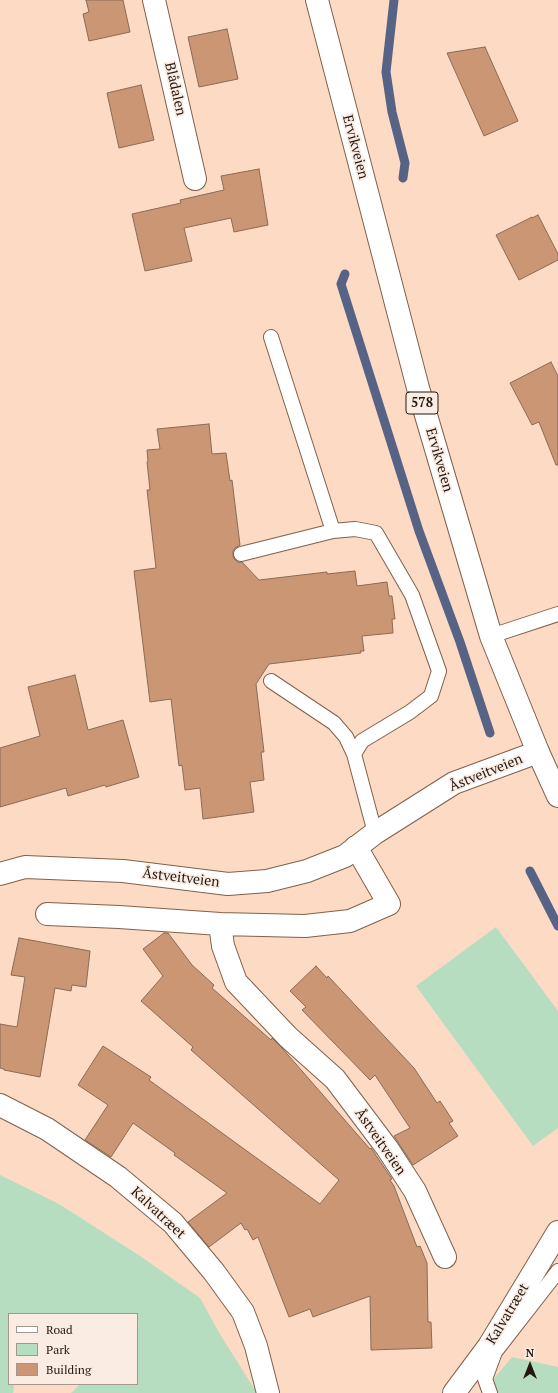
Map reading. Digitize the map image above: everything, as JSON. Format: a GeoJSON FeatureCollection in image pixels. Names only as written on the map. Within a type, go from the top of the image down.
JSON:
{"type":"FeatureCollection","features":[{"type":"Feature","properties":{"kind":"street","name":"Blådalen"},"geometry":{"type":"LineString","coordinates":[[154,0],[195,179]]}},
{"type":"Feature","properties":{"kind":"street","name":"Ervikveien"},"geometry":{"type":"LineString","coordinates":[[317,0],[418,388],[491,636],[538,752],[558,796]]}},
{"type":"Feature","properties":{"kind":"street","name":"Åstveitveien"},"geometry":{"type":"LineString","coordinates":[[0,874],[26,867],[123,871],[228,884],[268,881],[307,871],[345,856],[375,833],[454,783],[538,752]]}},
{"type":"Feature","properties":{"kind":"street"},"geometry":{"type":"LineString","coordinates":[[47,914],[220,924],[305,926],[350,921],[389,904],[356,848]]}},
{"type":"Feature","properties":{"kind":"street","name":"Åstveitveien"},"geometry":{"type":"LineString","coordinates":[[220,924],[222,946],[236,982],[288,1037],[335,1080],[387,1148],[415,1191],[445,1257]]}},
{"type":"Feature","properties":{"kind":"street","name":"Kalvatræet"},"geometry":{"type":"LineString","coordinates":[[0,1105],[47,1129],[118,1177],[173,1223],[214,1272],[243,1312],[256,1346],[268,1393]]}},
{"type":"Feature","properties":{"kind":"street","name":"Åstveitveien"},"geometry":{"type":"LineString","coordinates":[[415,1191],[439,1205]]}},
{"type":"Feature","properties":{"kind":"street","name":"Kalvatræet"},"geometry":{"type":"LineString","coordinates":[[454,1393],[489,1346],[558,1234]]}},
{"type":"Feature","properties":{"kind":"lane"},"geometry":{"type":"LineString","coordinates":[[271,338],[333,531]]}},
{"type":"Feature","properties":{"kind":"lane"},"geometry":{"type":"LineString","coordinates":[[241,554],[333,531],[355,529],[376,533],[412,595],[439,671],[431,696],[410,712],[362,740],[354,754]]}},
{"type":"Feature","properties":{"kind":"lane"},"geometry":{"type":"LineString","coordinates":[[491,636],[558,614]]}},
{"type":"Feature","properties":{"kind":"lane"},"geometry":{"type":"LineString","coordinates":[[271,681],[334,724],[346,737],[354,754],[375,833]]}},
{"type":"Feature","properties":{"kind":"lane"},"geometry":{"type":"LineString","coordinates":[[490,1393],[485,1379],[495,1352],[558,1271]]}},
{"type":"Feature","properties":{"kind":"green space"},"geometry":{"type":"Polygon","coordinates":[[[496,927],[558,1011],[558,1128],[533,1146],[416,986],[496,927]]]}},
{"type":"Feature","properties":{"kind":"green space"},"geometry":{"type":"Polygon","coordinates":[[[0,1175],[59,1204],[140,1256],[200,1298],[221,1336],[257,1393],[71,1393],[79,1385],[138,1385],[138,1313],[8,1313],[8,1385],[14,1385],[13,1393],[0,1393],[0,1175]]]}},
{"type":"Feature","properties":{"kind":"green space"},"geometry":{"type":"Polygon","coordinates":[[[512,1357],[558,1367],[558,1393],[482,1393],[512,1357]]]}},
{"type":"Feature","properties":{"kind":"building"},"geometry":{"type":"Polygon","coordinates":[[[86,0],[123,0],[130,32],[89,41],[83,14],[89,12],[86,0]]]}},
{"type":"Feature","properties":{"kind":"building"},"geometry":{"type":"Polygon","coordinates":[[[227,29],[238,79],[199,87],[188,37],[227,29]]]}},
{"type":"Feature","properties":{"kind":"building"},"geometry":{"type":"Polygon","coordinates":[[[485,47],[518,121],[484,136],[447,53],[485,47]]]}},
{"type":"Feature","properties":{"kind":"building"},"geometry":{"type":"Polygon","coordinates":[[[141,85],[154,140],[119,148],[107,93],[141,85]]]}},
{"type":"Feature","properties":{"kind":"building"},"geometry":{"type":"Polygon","coordinates":[[[259,169],[268,225],[234,232],[231,218],[184,228],[192,261],[145,271],[132,214],[181,203],[180,200],[224,190],[221,176],[259,169]]]}},
{"type":"Feature","properties":{"kind":"building"},"geometry":{"type":"Polygon","coordinates":[[[538,215],[558,254],[558,260],[519,280],[496,235],[538,215]]]}},
{"type":"Feature","properties":{"kind":"building"},"geometry":{"type":"Polygon","coordinates":[[[551,362],[558,376],[558,465],[556,465],[539,422],[532,425],[510,383],[551,362]]]}},
{"type":"Feature","properties":{"kind":"building"},"geometry":{"type":"Polygon","coordinates":[[[209,424],[212,454],[226,453],[230,481],[232,480],[240,545],[233,551],[235,560],[242,562],[259,580],[327,572],[327,574],[355,571],[357,586],[387,582],[389,596],[392,596],[395,619],[392,619],[393,633],[362,636],[364,651],[360,651],[361,653],[269,664],[256,684],[264,752],[261,752],[264,780],[250,782],[254,812],[203,819],[200,788],[185,790],[182,765],[179,766],[171,699],[150,702],[134,571],[156,568],[147,490],[150,490],[147,450],[160,449],[157,429],[209,424]]]}},
{"type":"Feature","properties":{"kind":"building"},"geometry":{"type":"Polygon","coordinates":[[[75,675],[88,730],[123,720],[139,777],[68,796],[66,788],[0,807],[0,748],[40,736],[28,687],[75,675]]]}},
{"type":"Feature","properties":{"kind":"building"},"geometry":{"type":"Polygon","coordinates":[[[164,933],[168,933],[192,965],[214,985],[212,988],[282,1048],[370,1149],[371,1148],[392,1179],[390,1180],[394,1186],[417,1247],[420,1246],[427,1263],[428,1322],[431,1322],[432,1348],[371,1350],[370,1296],[313,1317],[310,1309],[289,1317],[258,1237],[253,1240],[247,1229],[245,1230],[241,1223],[209,1247],[188,1222],[227,1193],[133,1123],[111,1157],[85,1140],[108,1105],[78,1085],[103,1046],[151,1077],[149,1080],[320,1204],[339,1180],[191,1050],[193,1047],[141,1001],[163,976],[143,949],[164,933]]]}},
{"type":"Feature","properties":{"kind":"building"},"geometry":{"type":"Polygon","coordinates":[[[19,938],[90,951],[86,987],[72,985],[71,991],[55,988],[40,1077],[0,1068],[0,1024],[17,1027],[25,977],[11,975],[19,938]]]}},
{"type":"Feature","properties":{"kind":"building"},"geometry":{"type":"Polygon","coordinates":[[[316,966],[327,978],[328,976],[414,1068],[437,1103],[440,1101],[453,1121],[449,1123],[458,1136],[413,1165],[394,1136],[410,1128],[375,1075],[370,1080],[302,1010],[306,1007],[290,991],[316,966]]]}},
{"type":"Feature","properties":{"kind":"waterway"},"geometry":{"type":"LineString","coordinates":[[394,0],[386,72],[392,112],[405,163],[403,178]]}},
{"type":"Feature","properties":{"kind":"waterway"},"geometry":{"type":"LineString","coordinates":[[345,274],[341,284],[419,531],[460,642],[490,733]]}},
{"type":"Feature","properties":{"kind":"waterway"},"geometry":{"type":"LineString","coordinates":[[530,871],[558,926]]}}]}
